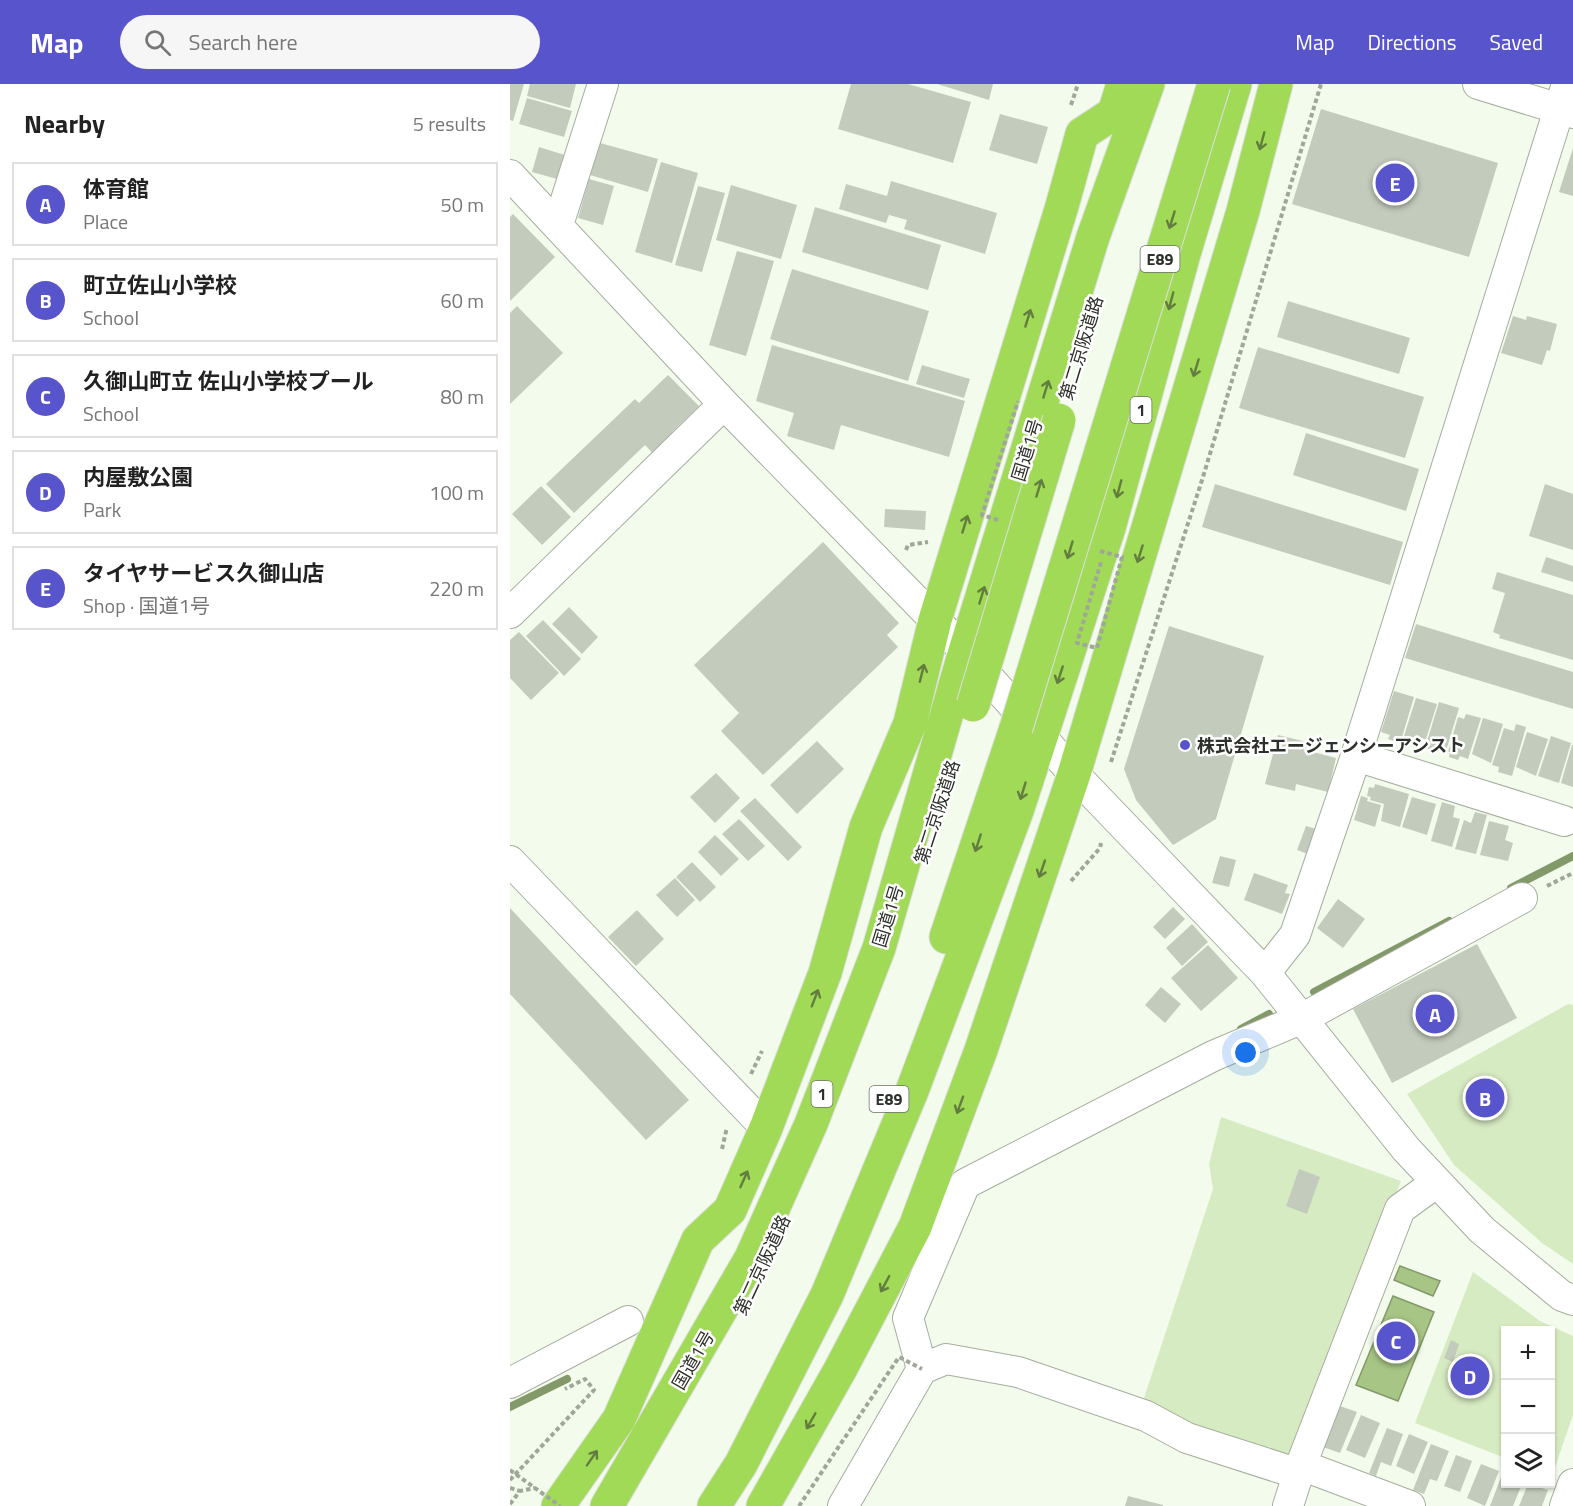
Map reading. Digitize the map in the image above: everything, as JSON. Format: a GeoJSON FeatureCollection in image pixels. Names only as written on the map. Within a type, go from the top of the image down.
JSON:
{"type":"FeatureCollection","features":[{"type":"Feature","properties":{"kind":"highway","name":"国道1号"},"geometry":{"type":"LineString","coordinates":[[606,1506],[751,1258],[811,1124],[879,948],[965,651],[1093,237],[1148,84]]}},
{"type":"Feature","properties":{"kind":"highway","name":"第二京阪道路"},"geometry":{"type":"LineString","coordinates":[[629,1506],[698,1392],[753,1286],[820,1136],[873,1006],[973,705],[1160,84]]}},
{"type":"Feature","properties":{"kind":"highway","name":"E89"},"geometry":{"type":"LineString","coordinates":[[690,1506],[723,1453],[787,1334],[856,1183],[908,1049],[1016,728],[1214,84]]}},
{"type":"Feature","properties":{"kind":"highway","name":"1"},"geometry":{"type":"LineString","coordinates":[[714,1506],[741,1464],[827,1295],[912,1091],[1017,811],[1109,528],[1184,254],[1235,84]]}},
{"type":"Feature","properties":{"kind":"highway"},"geometry":{"type":"LineString","coordinates":[[763,1506],[840,1370],[915,1227],[981,1050],[1074,774],[1243,211],[1276,84]]}},
{"type":"Feature","properties":{"kind":"highway"},"geometry":{"type":"LineString","coordinates":[[1093,237],[1119,98]]}},
{"type":"Feature","properties":{"kind":"highway"},"geometry":{"type":"LineString","coordinates":[[879,948],[886,880],[885,845],[910,723],[935,620],[1082,134],[1119,98]]}},
{"type":"Feature","properties":{"kind":"highway"},"geometry":{"type":"LineString","coordinates":[[1184,254],[1219,237],[1243,211]]}},
{"type":"Feature","properties":{"kind":"highway"},"geometry":{"type":"LineString","coordinates":[[606,1506],[661,1393],[673,1327],[730,1210],[766,1128],[825,973],[866,827],[910,723]]}},
{"type":"Feature","properties":{"kind":"highway"},"geometry":{"type":"LineString","coordinates":[[912,1091],[981,1050]]}},
{"type":"Feature","properties":{"kind":"highway"},"geometry":{"type":"LineString","coordinates":[[554,1499],[619,1419],[698,1240],[730,1210]]}},
{"type":"Feature","properties":{"kind":"street"},"geometry":{"type":"LineString","coordinates":[[558,225],[603,84]]}},
{"type":"Feature","properties":{"kind":"street"},"geometry":{"type":"LineString","coordinates":[[1265,973],[1295,935],[1356,756],[1567,102],[1478,84]]}},
{"type":"Feature","properties":{"kind":"street"},"geometry":{"type":"LineString","coordinates":[[510,175],[724,404],[965,651],[1074,774],[1265,973],[1406,1149],[1482,1230],[1562,1296],[1573,1300]]}},
{"type":"Feature","properties":{"kind":"street"},"geometry":{"type":"LineString","coordinates":[[510,613],[724,404]]}},
{"type":"Feature","properties":{"kind":"street"},"geometry":{"type":"LineString","coordinates":[[1356,756],[1564,821]]}},
{"type":"Feature","properties":{"kind":"street"},"geometry":{"type":"LineString","coordinates":[[510,861],[766,1128]]}},
{"type":"Feature","properties":{"kind":"street"},"geometry":{"type":"LineString","coordinates":[[922,1369],[908,1318],[965,1184],[1213,1056],[1303,1018],[1522,898]]}},
{"type":"Feature","properties":{"kind":"street"},"geometry":{"type":"LineString","coordinates":[[1288,1506],[1300,1469],[1401,1209],[1437,1182]]}},
{"type":"Feature","properties":{"kind":"street"},"geometry":{"type":"LineString","coordinates":[[510,1383],[628,1321]]}},
{"type":"Feature","properties":{"kind":"street"},"geometry":{"type":"LineString","coordinates":[[843,1506],[922,1369],[946,1359],[1018,1372],[1146,1416],[1187,1438],[1300,1469],[1410,1506]]}},
{"type":"Feature","properties":{"kind":"street"},"geometry":{"type":"LineString","coordinates":[[1565,1506],[1573,1484]]}},
{"type":"Feature","properties":{"kind":"path"},"geometry":{"type":"LineString","coordinates":[[1071,107],[1078,84]]}},
{"type":"Feature","properties":{"kind":"path"},"geometry":{"type":"LineString","coordinates":[[894,579],[908,545],[932,542]]}},
{"type":"Feature","properties":{"kind":"path"},"geometry":{"type":"LineString","coordinates":[[721,1159],[726,1130],[759,1053],[766,1048]]}},
{"type":"Feature","properties":{"kind":"path"},"geometry":{"type":"LineString","coordinates":[[799,1506],[899,1357],[922,1369]]}},
{"type":"Feature","properties":{"kind":"path"},"geometry":{"type":"LineString","coordinates":[[510,1480],[594,1390],[585,1379],[564,1389]]}},
{"type":"Feature","properties":{"kind":"path"},"geometry":{"type":"LineString","coordinates":[[510,1470],[554,1499]]}},
{"type":"Feature","properties":{"kind":"path"},"geometry":{"type":"LineString","coordinates":[[510,1488],[554,1499]]}},
{"type":"Feature","properties":{"kind":"path"},"geometry":{"type":"LineString","coordinates":[[510,1504],[520,1491]]}},
{"type":"Feature","properties":{"kind":"shaded area"},"geometry":{"type":"Polygon","coordinates":[[[1568,1004],[1573,1005],[1573,1264],[1542,1243],[1454,1165],[1407,1094],[1568,1004]]]}},
{"type":"Feature","properties":{"kind":"shaded area"},"geometry":{"type":"Polygon","coordinates":[[[1221,1117],[1401,1181],[1292,1458],[1141,1407],[1213,1189],[1209,1164],[1221,1117]]]}},
{"type":"Feature","properties":{"kind":"shaded area"},"geometry":{"type":"Polygon","coordinates":[[[1400,1266],[1440,1281],[1433,1296],[1394,1280],[1400,1266]]]}},
{"type":"Feature","properties":{"kind":"shaded area"},"geometry":{"type":"Polygon","coordinates":[[[1473,1272],[1540,1321],[1551,1326],[1501,1326],[1501,1456],[1415,1423],[1473,1272]]]}},
{"type":"Feature","properties":{"kind":"shaded area"},"geometry":{"type":"Polygon","coordinates":[[[1393,1296],[1434,1312],[1398,1401],[1356,1385],[1393,1296]]]}},
{"type":"Feature","properties":{"kind":"shaded area"},"geometry":{"type":"Polygon","coordinates":[[[1555,1328],[1573,1336],[1573,1415],[1555,1467],[1555,1328]]]}},
{"type":"Feature","properties":{"kind":"building"},"geometry":{"type":"Polygon","coordinates":[[[510,84],[524,84],[513,121],[510,120],[510,84]]]}},
{"type":"Feature","properties":{"kind":"building"},"geometry":{"type":"Polygon","coordinates":[[[530,84],[576,84],[570,108],[527,96],[530,84]]]}},
{"type":"Feature","properties":{"kind":"building"},"geometry":{"type":"Polygon","coordinates":[[[851,84],[908,84],[971,102],[953,163],[838,129],[851,84]]]}},
{"type":"Feature","properties":{"kind":"building"},"geometry":{"type":"Polygon","coordinates":[[[937,84],[993,84],[989,100],[937,84]]]}},
{"type":"Feature","properties":{"kind":"building"},"geometry":{"type":"Polygon","coordinates":[[[527,98],[572,111],[564,137],[519,124],[527,98]]]}},
{"type":"Feature","properties":{"kind":"building"},"geometry":{"type":"Polygon","coordinates":[[[1321,109],[1498,163],[1469,257],[1292,204],[1321,109]]]}},
{"type":"Feature","properties":{"kind":"building"},"geometry":{"type":"Polygon","coordinates":[[[1000,114],[1048,127],[1037,164],[989,150],[1000,114]]]}},
{"type":"Feature","properties":{"kind":"building"},"geometry":{"type":"Polygon","coordinates":[[[600,143],[658,159],[648,192],[590,175],[600,143]]]}},
{"type":"Feature","properties":{"kind":"building"},"geometry":{"type":"Polygon","coordinates":[[[539,147],[571,157],[564,181],[532,172],[539,147]]]}},
{"type":"Feature","properties":{"kind":"building"},"geometry":{"type":"Polygon","coordinates":[[[1573,148],[1573,196],[1559,192],[1573,148]]]}},
{"type":"Feature","properties":{"kind":"building"},"geometry":{"type":"Polygon","coordinates":[[[661,162],[698,173],[672,263],[635,252],[661,162]]]}},
{"type":"Feature","properties":{"kind":"building"},"geometry":{"type":"Polygon","coordinates":[[[589,179],[614,186],[603,225],[578,218],[589,179]]]}},
{"type":"Feature","properties":{"kind":"building"},"geometry":{"type":"Polygon","coordinates":[[[891,181],[997,213],[985,254],[904,229],[907,220],[889,215],[886,223],[839,209],[846,184],[887,196],[891,181]]]}},
{"type":"Feature","properties":{"kind":"building"},"geometry":{"type":"Polygon","coordinates":[[[731,185],[797,205],[781,259],[716,240],[731,185]]]}},
{"type":"Feature","properties":{"kind":"building"},"geometry":{"type":"Polygon","coordinates":[[[698,186],[725,193],[702,272],[675,265],[698,186]]]}},
{"type":"Feature","properties":{"kind":"building"},"geometry":{"type":"Polygon","coordinates":[[[815,207],[941,245],[928,290],[802,252],[815,207]]]}},
{"type":"Feature","properties":{"kind":"building"},"geometry":{"type":"Polygon","coordinates":[[[513,214],[555,257],[510,301],[510,217],[513,214]]]}},
{"type":"Feature","properties":{"kind":"building"},"geometry":{"type":"Polygon","coordinates":[[[737,251],[774,261],[746,356],[709,345],[737,251]]]}},
{"type":"Feature","properties":{"kind":"building"},"geometry":{"type":"Polygon","coordinates":[[[792,269],[929,311],[908,381],[770,339],[792,269]]]}},
{"type":"Feature","properties":{"kind":"building"},"geometry":{"type":"Polygon","coordinates":[[[1288,301],[1410,338],[1399,374],[1277,337],[1288,301]]]}},
{"type":"Feature","properties":{"kind":"building"},"geometry":{"type":"Polygon","coordinates":[[[517,306],[563,353],[510,404],[510,313],[517,306]]]}},
{"type":"Feature","properties":{"kind":"building"},"geometry":{"type":"Polygon","coordinates":[[[1513,316],[1526,320],[1527,316],[1557,324],[1550,351],[1547,350],[1542,365],[1501,353],[1513,316]]]}},
{"type":"Feature","properties":{"kind":"building"},"geometry":{"type":"Polygon","coordinates":[[[772,345],[965,401],[949,457],[841,425],[834,450],[787,436],[794,413],[756,401],[772,345]]]}},
{"type":"Feature","properties":{"kind":"building"},"geometry":{"type":"Polygon","coordinates":[[[1258,347],[1424,397],[1405,458],[1239,408],[1258,347]]]}},
{"type":"Feature","properties":{"kind":"building"},"geometry":{"type":"Polygon","coordinates":[[[922,365],[970,379],[964,398],[916,384],[922,365]]]}},
{"type":"Feature","properties":{"kind":"building"},"geometry":{"type":"Polygon","coordinates":[[[668,375],[699,406],[672,432],[680,440],[659,460],[645,445],[574,513],[546,484],[635,399],[639,403],[668,375]]]}},
{"type":"Feature","properties":{"kind":"building"},"geometry":{"type":"Polygon","coordinates":[[[1306,433],[1419,469],[1406,511],[1293,475],[1306,433]]]}},
{"type":"Feature","properties":{"kind":"building"},"geometry":{"type":"Polygon","coordinates":[[[1215,484],[1403,542],[1390,585],[1202,527],[1215,484]]]}},
{"type":"Feature","properties":{"kind":"building"},"geometry":{"type":"Polygon","coordinates":[[[1545,484],[1573,494],[1573,550],[1529,536],[1545,484]]]}},
{"type":"Feature","properties":{"kind":"building"},"geometry":{"type":"Polygon","coordinates":[[[541,486],[571,517],[542,545],[512,514],[541,486]]]}},
{"type":"Feature","properties":{"kind":"building"},"geometry":{"type":"Polygon","coordinates":[[[885,509],[926,511],[925,530],[884,527],[885,509]]]}},
{"type":"Feature","properties":{"kind":"building"},"geometry":{"type":"Polygon","coordinates":[[[823,542],[899,623],[887,635],[898,647],[763,775],[721,731],[739,713],[694,665],[823,542]]]}},
{"type":"Feature","properties":{"kind":"building"},"geometry":{"type":"Polygon","coordinates":[[[1546,557],[1573,566],[1573,582],[1541,572],[1546,557]]]}},
{"type":"Feature","properties":{"kind":"building"},"geometry":{"type":"Polygon","coordinates":[[[1497,572],[1573,595],[1573,660],[1499,638],[1500,635],[1493,632],[1505,593],[1492,589],[1497,572]]]}},
{"type":"Feature","properties":{"kind":"building"},"geometry":{"type":"Polygon","coordinates":[[[569,607],[598,637],[582,654],[552,624],[569,607]]]}},
{"type":"Feature","properties":{"kind":"building"},"geometry":{"type":"Polygon","coordinates":[[[543,620],[581,659],[564,676],[526,636],[543,620]]]}},
{"type":"Feature","properties":{"kind":"building"},"geometry":{"type":"Polygon","coordinates":[[[1416,624],[1573,672],[1573,709],[1405,658],[1416,624]]]}},
{"type":"Feature","properties":{"kind":"building","name":"株式会社エージェンシーアシスト"},"geometry":{"type":"Polygon","coordinates":[[[1169,626],[1264,656],[1216,819],[1173,845],[1136,800],[1124,769],[1169,626]]]}},
{"type":"Feature","properties":{"kind":"building"},"geometry":{"type":"Polygon","coordinates":[[[519,632],[559,673],[531,700],[510,678],[510,640],[519,632]]]}},
{"type":"Feature","properties":{"kind":"building"},"geometry":{"type":"Polygon","coordinates":[[[1394,691],[1414,697],[1402,737],[1399,736],[1397,742],[1388,739],[1390,735],[1381,732],[1394,691]]]}},
{"type":"Feature","properties":{"kind":"building"},"geometry":{"type":"Polygon","coordinates":[[[1416,698],[1437,704],[1426,739],[1404,736],[1416,698]]]}},
{"type":"Feature","properties":{"kind":"building"},"geometry":{"type":"Polygon","coordinates":[[[1439,702],[1459,708],[1446,751],[1439,749],[1438,752],[1425,748],[1439,702]]]}},
{"type":"Feature","properties":{"kind":"building"},"geometry":{"type":"Polygon","coordinates":[[[1466,714],[1481,718],[1468,759],[1460,756],[1458,760],[1449,757],[1450,752],[1448,752],[1458,717],[1464,719],[1466,714]]]}},
{"type":"Feature","properties":{"kind":"building"},"geometry":{"type":"Polygon","coordinates":[[[1483,718],[1503,724],[1491,763],[1472,754],[1483,718]]]}},
{"type":"Feature","properties":{"kind":"building"},"geometry":{"type":"Polygon","coordinates":[[[1516,724],[1526,727],[1512,776],[1498,772],[1499,767],[1492,765],[1504,728],[1514,731],[1516,724]]]}},
{"type":"Feature","properties":{"kind":"building"},"geometry":{"type":"Polygon","coordinates":[[[1527,732],[1548,739],[1536,776],[1516,767],[1527,732]]]}},
{"type":"Feature","properties":{"kind":"building"},"geometry":{"type":"Polygon","coordinates":[[[1278,735],[1307,742],[1306,750],[1336,758],[1328,792],[1296,784],[1295,791],[1265,784],[1278,735]]]}},
{"type":"Feature","properties":{"kind":"building"},"geometry":{"type":"Polygon","coordinates":[[[1551,736],[1571,743],[1559,783],[1538,776],[1551,736]]]}},
{"type":"Feature","properties":{"kind":"building"},"geometry":{"type":"Polygon","coordinates":[[[817,741],[844,769],[797,814],[770,785],[817,741]]]}},
{"type":"Feature","properties":{"kind":"building"},"geometry":{"type":"Polygon","coordinates":[[[1573,745],[1573,787],[1561,783],[1573,745]]]}},
{"type":"Feature","properties":{"kind":"building"},"geometry":{"type":"Polygon","coordinates":[[[716,773],[740,798],[715,823],[690,797],[716,773]]]}},
{"type":"Feature","properties":{"kind":"building"},"geometry":{"type":"Polygon","coordinates":[[[1375,784],[1409,794],[1400,827],[1381,821],[1384,804],[1370,800],[1371,797],[1367,796],[1369,787],[1374,788],[1375,784]]]}},
{"type":"Feature","properties":{"kind":"building"},"geometry":{"type":"Polygon","coordinates":[[[1361,796],[1368,798],[1367,801],[1381,805],[1375,827],[1354,820],[1361,796]]]}},
{"type":"Feature","properties":{"kind":"building"},"geometry":{"type":"Polygon","coordinates":[[[1412,797],[1436,804],[1427,835],[1402,827],[1412,797]]]}},
{"type":"Feature","properties":{"kind":"building"},"geometry":{"type":"Polygon","coordinates":[[[755,798],[802,847],[788,861],[740,811],[755,798]]]}},
{"type":"Feature","properties":{"kind":"building"},"geometry":{"type":"Polygon","coordinates":[[[1442,802],[1455,806],[1453,817],[1460,819],[1452,847],[1431,841],[1442,802]]]}},
{"type":"Feature","properties":{"kind":"building"},"geometry":{"type":"Polygon","coordinates":[[[1475,812],[1487,815],[1476,854],[1455,849],[1464,820],[1471,823],[1475,812]]]}},
{"type":"Feature","properties":{"kind":"building"},"geometry":{"type":"Polygon","coordinates":[[[739,819],[765,846],[748,861],[722,834],[739,819]]]}},
{"type":"Feature","properties":{"kind":"building"},"geometry":{"type":"Polygon","coordinates":[[[1489,821],[1509,826],[1505,840],[1513,843],[1508,861],[1480,855],[1489,821]]]}},
{"type":"Feature","properties":{"kind":"building"},"geometry":{"type":"Polygon","coordinates":[[[1306,826],[1316,829],[1308,854],[1297,850],[1306,826]]]}},
{"type":"Feature","properties":{"kind":"building"},"geometry":{"type":"Polygon","coordinates":[[[715,835],[739,859],[721,876],[698,852],[715,835]]]}},
{"type":"Feature","properties":{"kind":"building"},"geometry":{"type":"Polygon","coordinates":[[[1220,856],[1236,860],[1229,887],[1212,883],[1220,856]]]}},
{"type":"Feature","properties":{"kind":"building"},"geometry":{"type":"Polygon","coordinates":[[[692,862],[716,887],[700,902],[676,877],[692,862]]]}},
{"type":"Feature","properties":{"kind":"building"},"geometry":{"type":"Polygon","coordinates":[[[1254,873],[1288,885],[1285,893],[1290,894],[1282,914],[1244,900],[1254,873]]]}},
{"type":"Feature","properties":{"kind":"building"},"geometry":{"type":"Polygon","coordinates":[[[675,878],[695,900],[677,917],[656,895],[675,878]]]}},
{"type":"Feature","properties":{"kind":"building"},"geometry":{"type":"Polygon","coordinates":[[[1338,899],[1365,919],[1343,948],[1317,928],[1338,899]]]}},
{"type":"Feature","properties":{"kind":"building"},"geometry":{"type":"Polygon","coordinates":[[[1173,907],[1185,919],[1165,939],[1153,927],[1173,907]]]}},
{"type":"Feature","properties":{"kind":"building"},"geometry":{"type":"Polygon","coordinates":[[[510,908],[689,1100],[646,1140],[510,994],[510,908]]]}},
{"type":"Feature","properties":{"kind":"building"},"geometry":{"type":"Polygon","coordinates":[[[637,910],[664,939],[636,966],[608,937],[637,910]]]}},
{"type":"Feature","properties":{"kind":"building"},"geometry":{"type":"Polygon","coordinates":[[[1192,924],[1208,942],[1182,966],[1166,948],[1192,924]]]}},
{"type":"Feature","properties":{"kind":"building"},"geometry":{"type":"Polygon","coordinates":[[[1477,944],[1517,1018],[1392,1083],[1353,1009],[1477,944]]]}},
{"type":"Feature","properties":{"kind":"building"},"geometry":{"type":"Polygon","coordinates":[[[1208,945],[1238,978],[1201,1011],[1171,978],[1208,945]]]}},
{"type":"Feature","properties":{"kind":"building"},"geometry":{"type":"Polygon","coordinates":[[[1161,987],[1181,1004],[1165,1023],[1145,1005],[1161,987]]]}},
{"type":"Feature","properties":{"kind":"building"},"geometry":{"type":"Polygon","coordinates":[[[1299,1169],[1320,1177],[1307,1214],[1286,1206],[1299,1169]]]}},
{"type":"Feature","properties":{"kind":"building"},"geometry":{"type":"Polygon","coordinates":[[[1451,1340],[1459,1344],[1453,1362],[1444,1358],[1451,1340]]]}},
{"type":"Feature","properties":{"kind":"building"},"geometry":{"type":"Polygon","coordinates":[[[1340,1406],[1357,1412],[1340,1453],[1323,1447],[1340,1406]]]}},
{"type":"Feature","properties":{"kind":"building"},"geometry":{"type":"Polygon","coordinates":[[[1361,1415],[1380,1423],[1365,1458],[1346,1450],[1361,1415]]]}},
{"type":"Feature","properties":{"kind":"building"},"geometry":{"type":"Polygon","coordinates":[[[1387,1428],[1403,1434],[1391,1466],[1381,1462],[1376,1476],[1369,1473],[1387,1428]]]}},
{"type":"Feature","properties":{"kind":"building"},"geometry":{"type":"Polygon","coordinates":[[[1409,1434],[1428,1442],[1414,1474],[1396,1466],[1409,1434]]]}},
{"type":"Feature","properties":{"kind":"building"},"geometry":{"type":"Polygon","coordinates":[[[1431,1444],[1449,1451],[1437,1481],[1430,1479],[1424,1494],[1413,1490],[1431,1444]]]}},
{"type":"Feature","properties":{"kind":"building"},"geometry":{"type":"Polygon","coordinates":[[[1456,1455],[1472,1461],[1460,1492],[1444,1486],[1456,1455]]]}},
{"type":"Feature","properties":{"kind":"building"},"geometry":{"type":"Polygon","coordinates":[[[1481,1464],[1499,1471],[1485,1506],[1467,1498],[1481,1464]]]}},
{"type":"Feature","properties":{"kind":"building"},"geometry":{"type":"Polygon","coordinates":[[[1501,1477],[1501,1488],[1520,1488],[1513,1506],[1490,1506],[1501,1477]]]}},
{"type":"Feature","properties":{"kind":"building"},"geometry":{"type":"Polygon","coordinates":[[[1526,1488],[1548,1490],[1542,1506],[1519,1506],[1526,1488]]]}},
{"type":"Feature","properties":{"kind":"building"},"geometry":{"type":"Polygon","coordinates":[[[1128,1496],[1163,1505],[1163,1506],[1125,1506],[1128,1496]]]}},
{"type":"Feature","properties":{"kind":"waterway"},"geometry":{"type":"LineString","coordinates":[[1511,888],[1573,856]]}},
{"type":"Feature","properties":{"kind":"waterway"},"geometry":{"type":"LineString","coordinates":[[1314,992],[1449,921]]}},
{"type":"Feature","properties":{"kind":"waterway"},"geometry":{"type":"LineString","coordinates":[[1241,1029],[1269,1014]]}},
{"type":"Feature","properties":{"kind":"waterway"},"geometry":{"type":"LineString","coordinates":[[510,1407],[567,1379]]}},
{"type":"Feature","properties":{"kind":"place","name":"タイヤサービス久御山店"},"geometry":{"type":"Point","coordinates":[1395,183]}},
{"type":"Feature","properties":{"kind":"place","name":"株式会社エージェンシーアシスト"},"geometry":{"type":"Point","coordinates":[1185,745]}},
{"type":"Feature","properties":{"kind":"place","name":"体育館"},"geometry":{"type":"Point","coordinates":[1435,1014]}},
{"type":"Feature","properties":{"kind":"place","name":"町立佐山小学校"},"geometry":{"type":"Point","coordinates":[1485,1098]}},
{"type":"Feature","properties":{"kind":"place","name":"久御山町立 佐山小学校プール"},"geometry":{"type":"Point","coordinates":[1396,1341]}},
{"type":"Feature","properties":{"kind":"place","name":"内屋敷公園"},"geometry":{"type":"Point","coordinates":[1470,1376]}}]}
